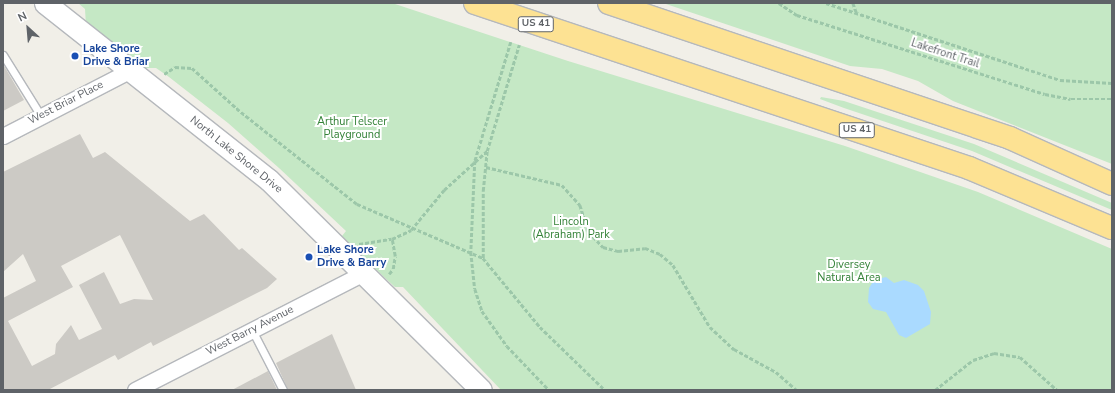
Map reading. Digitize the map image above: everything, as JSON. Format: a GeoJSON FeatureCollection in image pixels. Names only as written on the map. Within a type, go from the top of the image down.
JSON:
{"type":"FeatureCollection","features":[{"type":"Feature","properties":{"kind":"highway","name":"US 41"},"geometry":{"type":"LineString","coordinates":[[475,3],[969,168],[1112,228]]}},
{"type":"Feature","properties":{"kind":"highway"},"geometry":{"type":"LineString","coordinates":[[608,3],[1010,138],[1112,184]]}},
{"type":"Feature","properties":{"kind":"street","name":"North Lake Shore Drive"},"geometry":{"type":"LineString","coordinates":[[44,3],[269,180],[375,275],[481,390]]}},
{"type":"Feature","properties":{"kind":"street","name":"West Briar Place"},"geometry":{"type":"LineString","coordinates":[[3,136],[129,71]]}},
{"type":"Feature","properties":{"kind":"street","name":"West Barry Avenue"},"geometry":{"type":"LineString","coordinates":[[135,390],[252,330],[375,275]]}},
{"type":"Feature","properties":{"kind":"lane"},"geometry":{"type":"LineString","coordinates":[[3,55],[41,116]]}},
{"type":"Feature","properties":{"kind":"lane"},"geometry":{"type":"LineString","coordinates":[[252,330],[283,390]]}},
{"type":"Feature","properties":{"kind":"path","name":"Lakefront Trail"},"geometry":{"type":"LineString","coordinates":[[779,3],[797,15],[1045,94],[1071,100],[1112,99]]}},
{"type":"Feature","properties":{"kind":"path","name":"Lakefront Trail"},"geometry":{"type":"LineString","coordinates":[[826,3],[1060,80],[1112,83]]}},
{"type":"Feature","properties":{"kind":"path"},"geometry":{"type":"LineString","coordinates":[[853,3],[857,14]]}},
{"type":"Feature","properties":{"kind":"path"},"geometry":{"type":"LineString","coordinates":[[511,42],[475,161],[472,252],[475,289],[482,311],[507,346],[549,390]]}},
{"type":"Feature","properties":{"kind":"path"},"geometry":{"type":"LineString","coordinates":[[483,258],[481,234],[487,151],[519,45]]}},
{"type":"Feature","properties":{"kind":"path"},"geometry":{"type":"LineString","coordinates":[[164,74],[175,66],[192,68],[240,112],[357,204],[411,230],[472,252],[483,258],[540,327],[605,390]]}},
{"type":"Feature","properties":{"kind":"path"},"geometry":{"type":"LineString","coordinates":[[355,248],[361,242],[392,238],[411,230],[444,190],[487,151]]}},
{"type":"Feature","properties":{"kind":"path"},"geometry":{"type":"LineString","coordinates":[[486,167],[562,185],[580,205],[589,232],[604,247],[618,250],[645,248],[660,254],[674,266],[710,328],[734,349],[776,372],[797,390]]}},
{"type":"Feature","properties":{"kind":"path"},"geometry":{"type":"LineString","coordinates":[[375,275],[393,269],[395,256],[392,238]]}},
{"type":"Feature","properties":{"kind":"path"},"geometry":{"type":"LineString","coordinates":[[935,390],[973,360],[994,353],[1020,357],[1057,390]]}},
{"type":"Feature","properties":{"kind":"green space","name":"Lincoln (Abraham) Park"},"geometry":{"type":"Polygon","coordinates":[[[78,3],[392,3],[568,61],[845,146],[978,192],[1112,249],[1112,390],[501,390],[403,287],[395,287],[342,236],[346,231],[279,168],[228,123],[169,77],[156,68],[139,68],[86,26],[85,9],[78,3]]]}},
{"type":"Feature","properties":{"kind":"green space"},"geometry":{"type":"Polygon","coordinates":[[[663,3],[1112,3],[1112,164],[953,101],[918,81],[882,69],[850,66],[663,3]]]}},
{"type":"Feature","properties":{"kind":"green space"},"geometry":{"type":"Polygon","coordinates":[[[821,97],[844,101],[974,144],[1112,203],[1112,210],[972,151],[844,108],[820,99],[821,97]]]}},
{"type":"Feature","properties":{"kind":"water"},"geometry":{"type":"Polygon","coordinates":[[[886,277],[894,283],[904,280],[918,285],[924,291],[931,312],[930,324],[906,338],[899,335],[886,312],[873,309],[868,302],[869,288],[874,280],[886,277]]]}},
{"type":"Feature","properties":{"kind":"building"},"geometry":{"type":"Polygon","coordinates":[[[3,64],[24,100],[3,111],[3,64]]]}},
{"type":"Feature","properties":{"kind":"building"},"geometry":{"type":"Polygon","coordinates":[[[80,134],[93,158],[105,152],[190,221],[204,214],[239,250],[242,248],[277,279],[267,288],[153,346],[151,342],[118,360],[115,355],[48,390],[3,390],[3,298],[36,281],[23,254],[3,272],[3,172],[80,134]],[[120,235],[61,266],[73,287],[8,321],[32,366],[55,354],[56,344],[71,325],[79,340],[102,329],[79,285],[104,272],[120,304],[134,299],[153,300],[120,235]]]}},
{"type":"Feature","properties":{"kind":"building"},"geometry":{"type":"Polygon","coordinates":[[[332,334],[356,390],[288,390],[276,363],[332,334]]]}},
{"type":"Feature","properties":{"kind":"building"},"geometry":{"type":"Polygon","coordinates":[[[268,371],[277,390],[232,390],[268,371]]]}},
{"type":"Feature","properties":{"kind":"place","name":"Lake Shore Drive & Briar"},"geometry":{"type":"Point","coordinates":[75,56]}},
{"type":"Feature","properties":{"kind":"place","name":"Lake Shore Drive & Barry"},"geometry":{"type":"Point","coordinates":[309,257]}},
{"type":"Feature","properties":{"kind":"park label","name":"Arthur Telscer Playground"},"geometry":{"type":"Point","coordinates":[352,129]}},
{"type":"Feature","properties":{"kind":"park label","name":"Diversey Natural Area"},"geometry":{"type":"Point","coordinates":[849,272]}}]}
